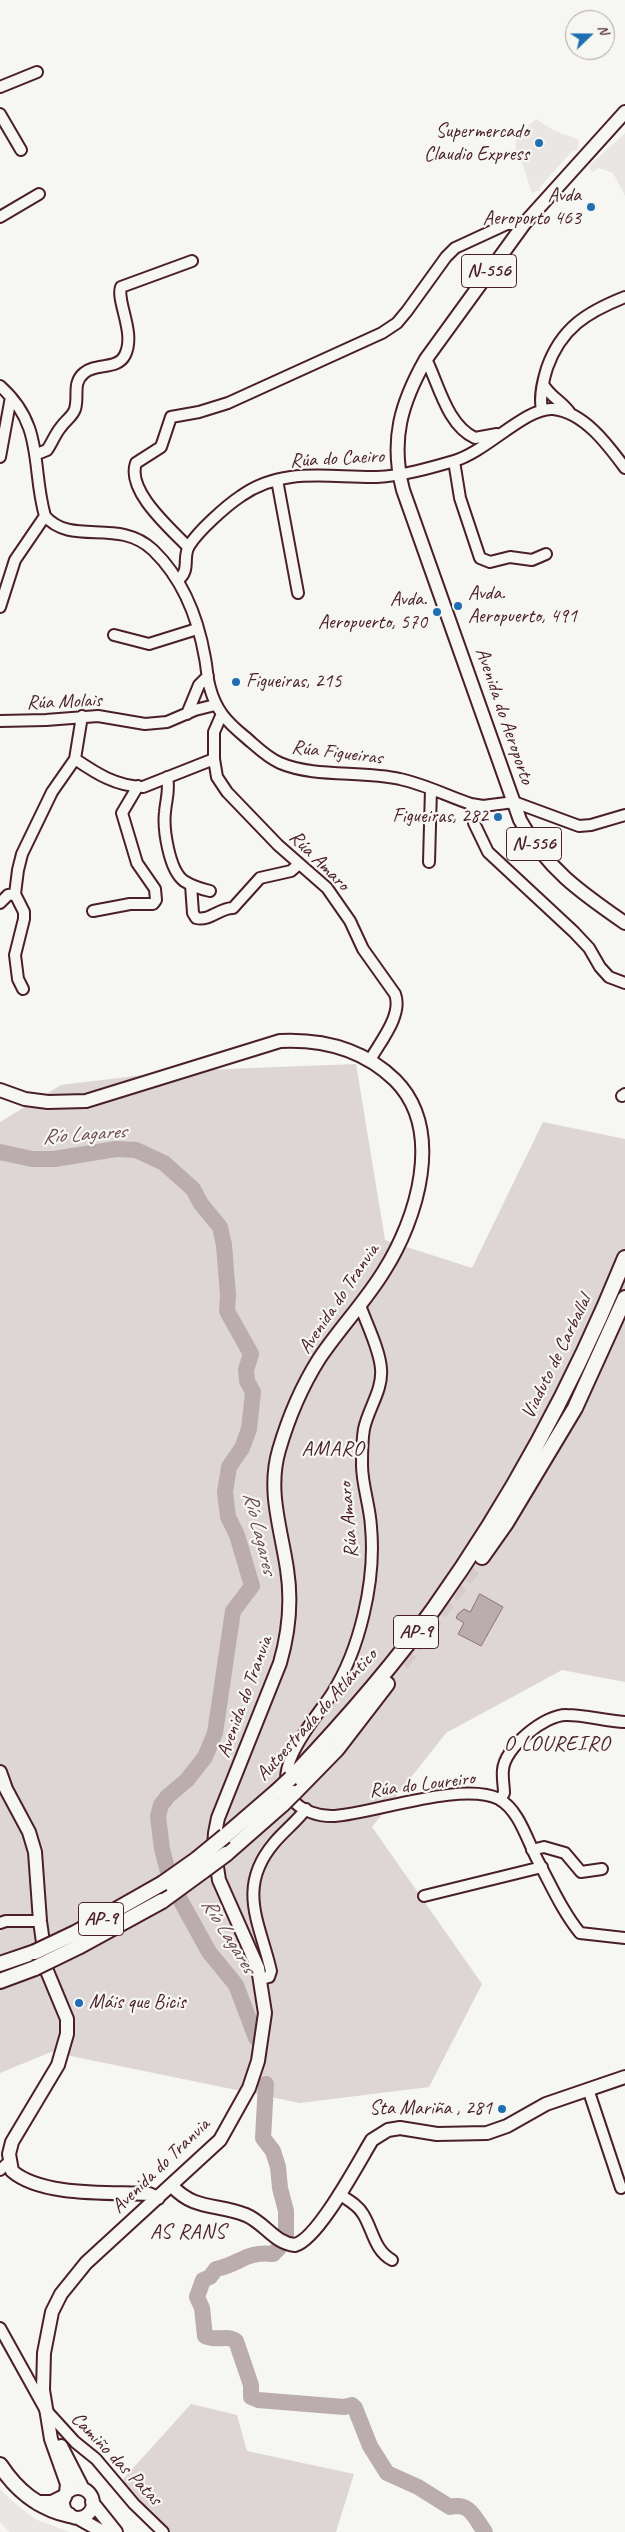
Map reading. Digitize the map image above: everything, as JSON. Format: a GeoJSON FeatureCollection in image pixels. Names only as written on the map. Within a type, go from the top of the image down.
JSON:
{"type":"FeatureCollection","features":[{"type":"Feature","properties":{"kind":"highway","name":"Viaduto de Carballal"},"geometry":{"type":"LineString","coordinates":[[520,1472],[547,1427],[604,1309],[625,1258]]}},
{"type":"Feature","properties":{"kind":"highway","name":"Viaduto de Carballal"},"geometry":{"type":"LineString","coordinates":[[482,1557],[575,1408],[625,1298]]}},
{"type":"Feature","properties":{"kind":"highway","name":"Autoestrada do Atlántico"},"geometry":{"type":"LineString","coordinates":[[0,1981],[35,1968],[78,1948],[162,1900],[226,1854],[280,1798],[291,1778],[384,1674],[435,1607],[505,1502],[520,1472]]}},
{"type":"Feature","properties":{"kind":"highway","name":"Autoestrada do Atlántico"},"geometry":{"type":"LineString","coordinates":[[0,1964],[36,1952],[75,1934],[164,1883],[225,1836],[280,1798],[299,1802],[336,1749],[402,1664]]}},
{"type":"Feature","properties":{"kind":"highway"},"geometry":{"type":"LineString","coordinates":[[0,2464],[22,2492],[37,2503],[46,2508],[74,2516]]}},
{"type":"Feature","properties":{"kind":"highway"},"geometry":{"type":"LineString","coordinates":[[37,2503],[52,2503],[65,2495]]}},
{"type":"Feature","properties":{"kind":"main road","name":"Avenida do Aeroporto"},"geometry":{"type":"LineString","coordinates":[[625,112],[524,224],[426,359],[414,380],[403,409],[396,454],[399,474],[514,802],[530,838],[564,879],[625,923]]}},
{"type":"Feature","properties":{"kind":"main road","name":"Avenida do Tranvia"},"geometry":{"type":"LineString","coordinates":[[0,1090],[24,1099],[48,1102],[86,1101],[280,1041],[307,1040],[330,1044],[370,1060],[398,1083],[410,1102],[421,1132],[424,1158],[421,1178],[414,1201],[395,1251],[384,1272],[319,1359],[292,1414],[279,1449],[275,1468],[274,1506],[287,1569],[290,1598],[287,1638],[280,1663],[218,1818],[214,1848],[219,1880],[253,1956],[261,1980],[264,1998],[264,2028],[258,2061],[249,2088],[220,2140],[172,2186],[102,2247],[61,2294],[52,2312],[44,2353],[43,2390],[51,2439],[67,2484],[65,2495]]}},
{"type":"Feature","properties":{"kind":"main road"},"geometry":{"type":"LineString","coordinates":[[0,1772],[6,1790],[30,1832],[35,1852],[40,1921],[47,1971],[67,2020],[67,2034],[58,2065],[12,2142],[5,2166],[19,2176],[50,2189],[149,2194],[158,2198]]}},
{"type":"Feature","properties":{"kind":"main road"},"geometry":{"type":"LineString","coordinates":[[172,2186],[185,2199],[247,2215],[258,2221],[279,2241],[295,2245],[308,2239],[339,2194],[372,2140],[388,2130],[400,2128],[438,2134],[487,2133],[507,2126],[546,2104],[625,2077]]}},
{"type":"Feature","properties":{"kind":"main road","name":"Avenida do Tranvia"},"geometry":{"type":"LineString","coordinates":[[49,2425],[83,2489]]}},
{"type":"Feature","properties":{"kind":"main road"},"geometry":{"type":"LineString","coordinates":[[103,2532],[74,2516],[63,2507],[65,2495],[74,2488],[83,2489],[90,2494],[92,2502],[116,2532]]}},
{"type":"Feature","properties":{"kind":"main road"},"geometry":{"type":"LineString","coordinates":[[74,2516],[90,2511],[92,2502]]}},
{"type":"Feature","properties":{"kind":"street"},"geometry":{"type":"LineString","coordinates":[[0,87],[37,72]]}},
{"type":"Feature","properties":{"kind":"street"},"geometry":{"type":"LineString","coordinates":[[0,114],[21,150]]}},
{"type":"Feature","properties":{"kind":"street"},"geometry":{"type":"LineString","coordinates":[[0,217],[39,194]]}},
{"type":"Feature","properties":{"kind":"street"},"geometry":{"type":"LineString","coordinates":[[178,580],[186,573],[188,547],[143,498],[135,470],[136,463],[161,446],[171,416],[210,410],[228,403],[382,333],[407,312],[455,248],[507,224],[524,224]]}},
{"type":"Feature","properties":{"kind":"street"},"geometry":{"type":"LineString","coordinates":[[37,454],[47,450],[60,427],[75,411],[75,387],[78,378],[85,371],[121,361],[125,355],[128,328],[120,293],[121,287],[192,261]]}},
{"type":"Feature","properties":{"kind":"street"},"geometry":{"type":"LineString","coordinates":[[625,297],[592,312],[567,332],[558,343],[540,396],[542,410],[561,411],[572,416],[599,435],[625,468]]}},
{"type":"Feature","properties":{"kind":"street"},"geometry":{"type":"LineString","coordinates":[[426,359],[448,409],[462,428],[475,438],[503,434]]}},
{"type":"Feature","properties":{"kind":"street"},"geometry":{"type":"LineString","coordinates":[[543,384],[550,396],[565,406],[572,416]]}},
{"type":"Feature","properties":{"kind":"street"},"geometry":{"type":"LineString","coordinates":[[0,386],[11,397],[28,427],[37,454],[42,504],[46,516],[15,560],[3,603],[0,607]]}},
{"type":"Feature","properties":{"kind":"street"},"geometry":{"type":"LineString","coordinates":[[0,457],[11,397]]}},
{"type":"Feature","properties":{"kind":"street","name":"Rúa do Caeiro"},"geometry":{"type":"LineString","coordinates":[[188,547],[197,536],[240,496],[253,488],[278,480],[321,474],[377,477],[399,474],[454,461],[471,455],[524,419],[542,410]]}},
{"type":"Feature","properties":{"kind":"street"},"geometry":{"type":"LineString","coordinates":[[454,461],[460,498],[480,558],[490,562],[510,557],[532,560],[546,554]]}},
{"type":"Feature","properties":{"kind":"street"},"geometry":{"type":"LineString","coordinates":[[278,480],[298,593]]}},
{"type":"Feature","properties":{"kind":"street","name":"Rúa Figueiras"},"geometry":{"type":"LineString","coordinates":[[46,516],[51,523],[64,529],[131,535],[154,551],[178,580],[197,629],[215,705],[221,716],[268,756],[280,763],[303,769],[372,774],[414,782],[471,804],[483,806],[514,802],[579,826],[592,826],[625,815]]}},
{"type":"Feature","properties":{"kind":"street"},"geometry":{"type":"LineString","coordinates":[[114,634],[149,644],[197,629]]}},
{"type":"Feature","properties":{"kind":"street"},"geometry":{"type":"LineString","coordinates":[[186,714],[199,685],[208,676]]}},
{"type":"Feature","properties":{"kind":"street","name":"Rúa Molais"},"geometry":{"type":"LineString","coordinates":[[0,721],[98,716],[145,724],[167,722],[215,705]]}},
{"type":"Feature","properties":{"kind":"street"},"geometry":{"type":"LineString","coordinates":[[23,990],[18,980],[14,955],[24,912],[15,894],[22,854],[52,792],[76,759],[82,716]]}},
{"type":"Feature","properties":{"kind":"street","name":"Rúa Amaro"},"geometry":{"type":"LineString","coordinates":[[221,716],[214,732],[214,759],[217,777],[227,792],[299,864],[316,877],[337,901],[363,949],[395,994],[398,1002],[397,1012],[370,1060]]}},
{"type":"Feature","properties":{"kind":"street"},"geometry":{"type":"LineString","coordinates":[[76,759],[100,777],[144,787],[214,759]]}},
{"type":"Feature","properties":{"kind":"street"},"geometry":{"type":"LineString","coordinates":[[167,777],[169,785],[164,824],[166,840],[176,869],[183,880],[210,891]]}},
{"type":"Feature","properties":{"kind":"street"},"geometry":{"type":"LineString","coordinates":[[93,911],[130,904],[153,904],[156,900],[155,889],[137,863],[122,813],[138,786]]}},
{"type":"Feature","properties":{"kind":"street"},"geometry":{"type":"LineString","coordinates":[[428,862],[431,789]]}},
{"type":"Feature","properties":{"kind":"street"},"geometry":{"type":"LineString","coordinates":[[471,804],[474,823],[488,852],[574,932],[589,948],[600,967],[609,977],[625,983]]}},
{"type":"Feature","properties":{"kind":"street"},"geometry":{"type":"LineString","coordinates":[[192,884],[193,913],[196,918],[202,920],[224,908],[233,908],[264,876],[291,871],[299,864]]}},
{"type":"Feature","properties":{"kind":"street"},"geometry":{"type":"LineString","coordinates":[[0,903],[8,895],[15,894]]}},
{"type":"Feature","properties":{"kind":"street","name":"Rúa Amaro"},"geometry":{"type":"LineString","coordinates":[[299,1802],[287,1788],[286,1768],[290,1758],[335,1689],[358,1636],[371,1579],[372,1528],[362,1468],[364,1429],[380,1383],[381,1367],[360,1305]]}},
{"type":"Feature","properties":{"kind":"street"},"geometry":{"type":"LineString","coordinates":[[500,1800],[504,1793],[502,1769],[508,1754],[526,1735],[549,1719],[565,1714],[625,1722]]}},
{"type":"Feature","properties":{"kind":"street","name":"Rúa do Loureiro"},"geometry":{"type":"LineString","coordinates":[[299,1802],[321,1815],[335,1816],[395,1803],[454,1796],[486,1795],[500,1800],[517,1819],[532,1850],[580,1932],[625,1938]]}},
{"type":"Feature","properties":{"kind":"street"},"geometry":{"type":"LineString","coordinates":[[261,1980],[269,1977],[271,1971],[252,1900],[256,1871],[299,1802]]}},
{"type":"Feature","properties":{"kind":"street"},"geometry":{"type":"LineString","coordinates":[[532,1850],[544,1847],[565,1853],[581,1872],[602,1869]]}},
{"type":"Feature","properties":{"kind":"street"},"geometry":{"type":"LineString","coordinates":[[424,1896],[542,1867]]}},
{"type":"Feature","properties":{"kind":"street"},"geometry":{"type":"LineString","coordinates":[[0,1924],[6,1921],[40,1921]]}},
{"type":"Feature","properties":{"kind":"street"},"geometry":{"type":"LineString","coordinates":[[588,2089],[621,2188]]}},
{"type":"Feature","properties":{"kind":"street"},"geometry":{"type":"LineString","coordinates":[[339,2194],[358,2207],[380,2251],[392,2260]]}},
{"type":"Feature","properties":{"kind":"street","name":"Camiño das Patas"},"geometry":{"type":"LineString","coordinates":[[0,2328],[45,2409],[74,2442],[96,2459],[162,2532]]}},
{"type":"Feature","properties":{"kind":"shaded area"},"geometry":{"type":"Polygon","coordinates":[[[536,119],[553,130],[579,140],[578,150],[571,152],[540,187],[540,190],[532,193],[520,157],[516,158],[515,152],[517,136],[536,119]]]}},
{"type":"Feature","properties":{"kind":"shaded area"},"geometry":{"type":"Polygon","coordinates":[[[625,133],[625,196],[613,173],[599,168],[592,172],[589,166],[625,133]]]}},
{"type":"Feature","properties":{"kind":"shaded area"},"geometry":{"type":"Polygon","coordinates":[[[356,1064],[385,1240],[472,1268],[543,1122],[625,1139],[625,1682],[562,1670],[446,1733],[372,1827],[482,1984],[429,2087],[300,2103],[51,2052],[0,2073],[0,1122],[61,1085],[176,1071],[356,1064]]]}},
{"type":"Feature","properties":{"kind":"shaded area"},"geometry":{"type":"Polygon","coordinates":[[[480,1594],[503,1607],[481,1646],[458,1634],[464,1623],[456,1618],[464,1609],[470,1612],[480,1594]]]}},
{"type":"Feature","properties":{"kind":"shaded area"},"geometry":{"type":"Polygon","coordinates":[[[191,2404],[237,2415],[247,2451],[354,2474],[336,2532],[159,2532],[117,2486],[191,2404]]]}},
{"type":"Feature","properties":{"kind":"shaded area"},"geometry":{"type":"Polygon","coordinates":[[[0,2489],[37,2520],[70,2532],[10,2532],[0,2522],[0,2489]]]}},
{"type":"Feature","properties":{"kind":"waterway","name":"Río Lagares"},"geometry":{"type":"LineString","coordinates":[[0,1152],[32,1159],[54,1159],[116,1149],[136,1150],[164,1163],[193,1189],[201,1204],[220,1227],[224,1245],[228,1295],[227,1311],[251,1354],[246,1370],[247,1381],[253,1392],[249,1429],[242,1448],[229,1467],[225,1492],[228,1517],[237,1535],[252,1586],[233,1611],[215,1733],[205,1757],[187,1780],[168,1796],[161,1805],[158,1816],[162,1849],[171,1883],[209,1952],[236,1985],[256,2038]]}},
{"type":"Feature","properties":{"kind":"waterway","name":"Río Lagares"},"geometry":{"type":"LineString","coordinates":[[266,2084],[263,2138],[273,2151],[278,2167],[280,2188],[286,2211],[286,2235]]}},
{"type":"Feature","properties":{"kind":"waterway","name":"Río Lagares"},"geometry":{"type":"LineString","coordinates":[[279,2248],[273,2254],[256,2254],[216,2269],[210,2277],[203,2280],[197,2297],[202,2308],[205,2336],[209,2338],[229,2338],[236,2341],[251,2385],[251,2397],[258,2400],[344,2407],[352,2405],[355,2408],[370,2446],[387,2473],[418,2487],[450,2507],[457,2506],[467,2509],[485,2532]]}},
{"type":"Feature","properties":{"kind":"tunnel"},"geometry":{"type":"LineString","coordinates":[[402,1664],[482,1557]]}},
{"type":"Feature","properties":{"kind":"place","name":"Supermercado Claudio Express"},"geometry":{"type":"Point","coordinates":[539,143]}},
{"type":"Feature","properties":{"kind":"place","name":"Avda Aeroporto 463"},"geometry":{"type":"Point","coordinates":[591,207]}},
{"type":"Feature","properties":{"kind":"place","name":"Avda. Aeropuerto, 491"},"geometry":{"type":"Point","coordinates":[458,606]}},
{"type":"Feature","properties":{"kind":"place","name":"Avda. Aeropuerto, 570"},"geometry":{"type":"Point","coordinates":[437,612]}},
{"type":"Feature","properties":{"kind":"place","name":"Figueiras, 215"},"geometry":{"type":"Point","coordinates":[236,682]}},
{"type":"Feature","properties":{"kind":"place","name":"Figueiras, 282"},"geometry":{"type":"Point","coordinates":[498,817]}},
{"type":"Feature","properties":{"kind":"place","name":"Máis que Bicis"},"geometry":{"type":"Point","coordinates":[79,2003]}},
{"type":"Feature","properties":{"kind":"place","name":"Sta Mariña , 281"},"geometry":{"type":"Point","coordinates":[502,2109]}},
{"type":"Feature","properties":{"kind":"district","name":"AMARO"},"geometry":{"type":"Point","coordinates":[333,1449]}},
{"type":"Feature","properties":{"kind":"district","name":"O LOUREIRO"},"geometry":{"type":"Point","coordinates":[557,1744]}},
{"type":"Feature","properties":{"kind":"district","name":"AS RANS"},"geometry":{"type":"Point","coordinates":[188,2232]}}]}
